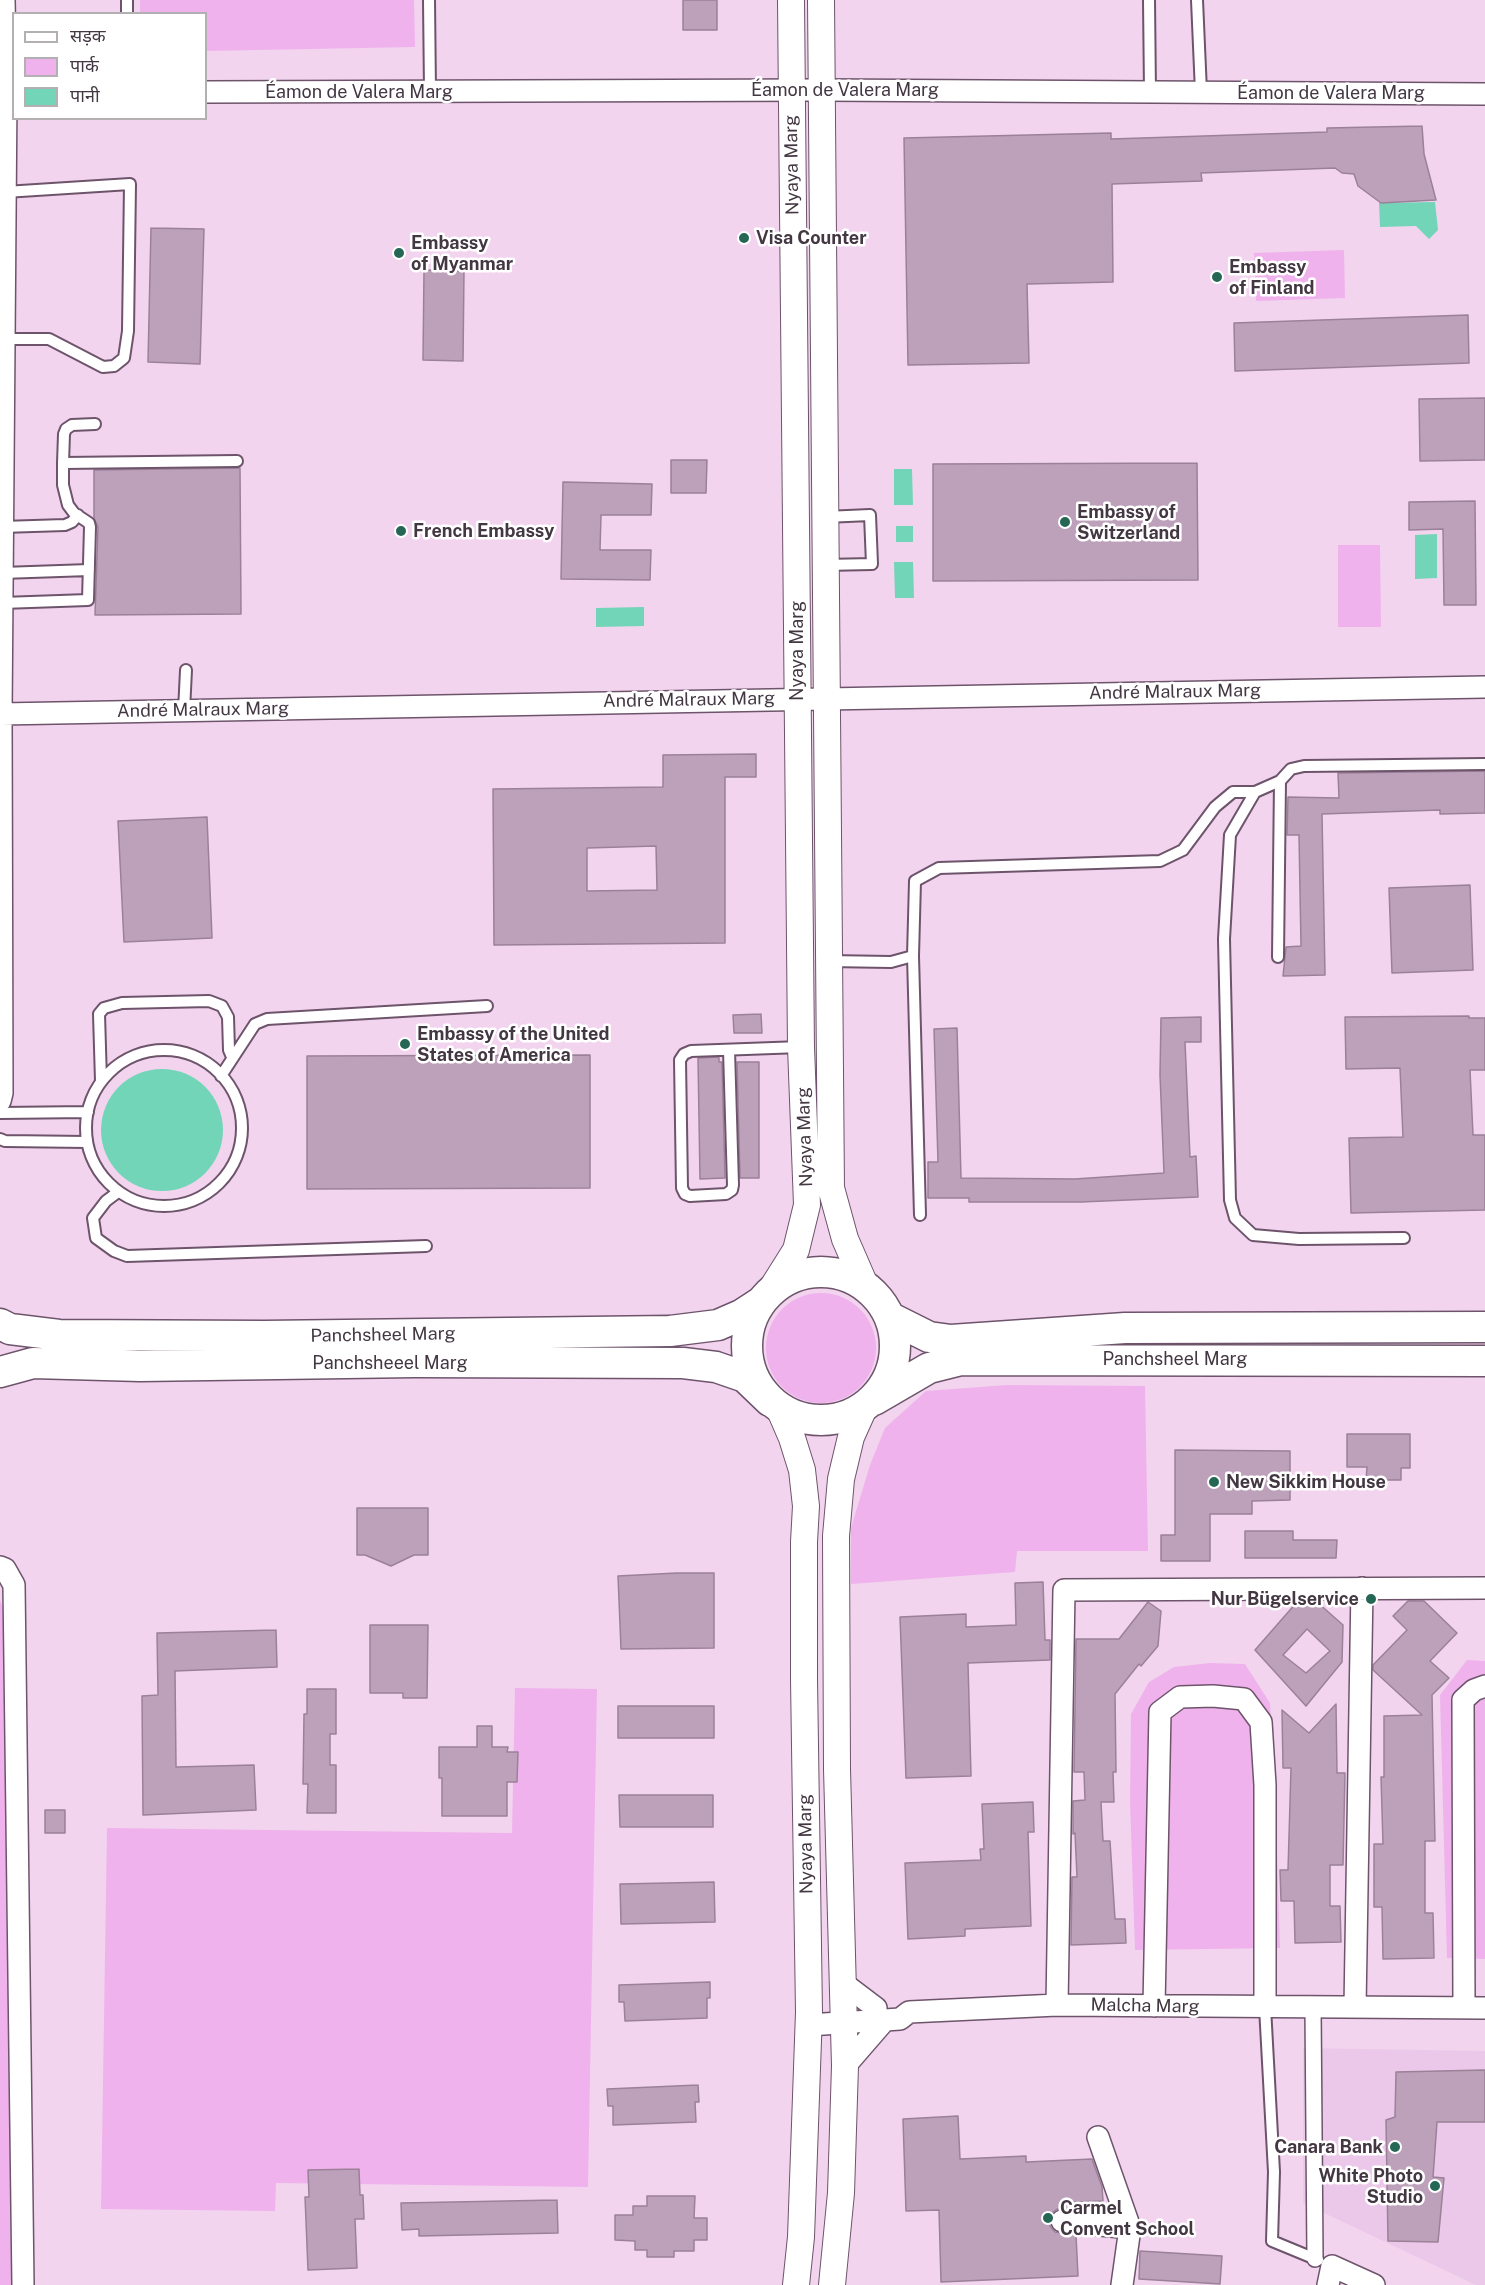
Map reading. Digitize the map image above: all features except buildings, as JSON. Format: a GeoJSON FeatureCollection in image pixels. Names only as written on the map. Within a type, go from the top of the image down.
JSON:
{"type":"FeatureCollection","features":[{"type":"Feature","properties":{"kind":"main road"},"geometry":{"type":"LineString","coordinates":[[816,1272],[842,1274],[865,1285],[880,1300],[891,1318],[897,1346],[891,1375],[869,1404],[843,1418],[821,1422],[799,1418],[774,1405],[756,1384],[748,1364],[746,1342],[751,1321],[765,1297],[791,1278],[816,1272]]}},
{"type":"Feature","properties":{"kind":"main road","name":"Panchsheel Marg"},"geometry":{"type":"LineString","coordinates":[[0,1324],[10,1329],[59,1335],[264,1336],[670,1331],[718,1325],[741,1315],[765,1297]]}},
{"type":"Feature","properties":{"kind":"main road","name":"Panchsheel Marg"},"geometry":{"type":"LineString","coordinates":[[891,1318],[930,1337],[951,1340],[1125,1328],[1485,1327]]}},
{"type":"Feature","properties":{"kind":"main road","name":"Panchsheel Marg"},"geometry":{"type":"LineString","coordinates":[[869,1404],[929,1368],[961,1360],[1485,1361]]}},
{"type":"Feature","properties":{"kind":"main road","name":"Panchsheeel Marg"},"geometry":{"type":"LineString","coordinates":[[0,1372],[33,1363],[140,1366],[414,1362],[683,1363],[716,1367],[745,1377],[774,1405]]}},
{"type":"Feature","properties":{"kind":"street"},"geometry":{"type":"LineString","coordinates":[[0,1101],[2,1093],[1,714],[6,93],[4,0]]}},
{"type":"Feature","properties":{"kind":"street","name":"Nyaya Marg"},"geometry":{"type":"LineString","coordinates":[[765,1297],[796,1250],[807,1205],[801,1047],[791,0]]}},
{"type":"Feature","properties":{"kind":"street","name":"Nyaya Marg"},"geometry":{"type":"LineString","coordinates":[[821,0],[831,1188],[845,1239],[865,1285]]}},
{"type":"Feature","properties":{"kind":"street","name":"Éamon de Valera Marg"},"geometry":{"type":"LineString","coordinates":[[207,92],[822,90],[1485,93]]}},
{"type":"Feature","properties":{"kind":"street","name":"André Malraux Marg"},"geometry":{"type":"LineString","coordinates":[[1,714],[1485,687]]}},
{"type":"Feature","properties":{"kind":"street","name":"Nyaya Marg"},"geometry":{"type":"LineString","coordinates":[[832,2285],[842,2193],[845,2066],[837,1769],[836,1536],[841,1479],[851,1437],[869,1404]]}},
{"type":"Feature","properties":{"kind":"street","name":"Nyaya Marg"},"geometry":{"type":"LineString","coordinates":[[774,1405],[792,1438],[802,1470],[806,1500],[804,1679],[809,2018],[801,2237],[796,2285]]}},
{"type":"Feature","properties":{"kind":"street"},"geometry":{"type":"LineString","coordinates":[[0,1567],[5,1569],[14,1585],[23,2285]]}},
{"type":"Feature","properties":{"kind":"street"},"geometry":{"type":"LineString","coordinates":[[1355,2007],[1362,1588]]}},
{"type":"Feature","properties":{"kind":"street"},"geometry":{"type":"LineString","coordinates":[[1057,2005],[1064,1590],[1485,1588]]}},
{"type":"Feature","properties":{"kind":"street"},"geometry":{"type":"LineString","coordinates":[[1475,2008],[1463,1700],[1474,1690],[1485,1686]]}},
{"type":"Feature","properties":{"kind":"street"},"geometry":{"type":"LineString","coordinates":[[1154,2006],[1160,1712],[1180,1697],[1212,1696],[1244,1699],[1261,1722],[1265,1785],[1265,2007]]}},
{"type":"Feature","properties":{"kind":"street"},"geometry":{"type":"LineString","coordinates":[[843,1983],[880,2014],[845,2066]]}},
{"type":"Feature","properties":{"kind":"street","name":"Malcha Marg"},"geometry":{"type":"LineString","coordinates":[[809,2018],[880,2014],[902,2006],[909,2012],[1057,2005],[1475,2008]]}},
{"type":"Feature","properties":{"kind":"street"},"geometry":{"type":"LineString","coordinates":[[1313,2007],[1325,2270],[1374,2285]]}},
{"type":"Feature","properties":{"kind":"street"},"geometry":{"type":"LineString","coordinates":[[1098,2137],[1130,2228],[1122,2285]]}},
{"type":"Feature","properties":{"kind":"street"},"geometry":{"type":"LineString","coordinates":[[1062,2221],[1130,2228]]}},
{"type":"Feature","properties":{"kind":"lane"},"geometry":{"type":"LineString","coordinates":[[429,0],[430,91]]}},
{"type":"Feature","properties":{"kind":"lane"},"geometry":{"type":"LineString","coordinates":[[1149,0],[1150,92]]}},
{"type":"Feature","properties":{"kind":"lane"},"geometry":{"type":"LineString","coordinates":[[1197,0],[1201,92]]}},
{"type":"Feature","properties":{"kind":"lane"},"geometry":{"type":"LineString","coordinates":[[4,339],[49,339],[102,367],[114,366],[124,358],[128,331],[130,184],[5,192]]}},
{"type":"Feature","properties":{"kind":"lane"},"geometry":{"type":"LineString","coordinates":[[2,603],[88,600],[90,527],[89,523],[68,505],[63,485],[63,434],[72,425],[95,424]]}},
{"type":"Feature","properties":{"kind":"lane"},"geometry":{"type":"LineString","coordinates":[[63,463],[237,460]]}},
{"type":"Feature","properties":{"kind":"lane"},"geometry":{"type":"LineString","coordinates":[[2,527],[65,525],[72,522],[78,515]]}},
{"type":"Feature","properties":{"kind":"lane"},"geometry":{"type":"LineString","coordinates":[[825,517],[870,515],[872,564],[825,566]]}},
{"type":"Feature","properties":{"kind":"lane"},"geometry":{"type":"LineString","coordinates":[[2,573],[89,570]]}},
{"type":"Feature","properties":{"kind":"lane"},"geometry":{"type":"LineString","coordinates":[[184,711],[186,670]]}},
{"type":"Feature","properties":{"kind":"lane"},"geometry":{"type":"LineString","coordinates":[[920,1215],[913,956],[915,881],[939,868],[1160,861],[1183,850],[1215,807],[1233,792],[1255,792],[1280,781],[1291,769],[1304,766],[1485,764]]}},
{"type":"Feature","properties":{"kind":"lane"},"geometry":{"type":"LineString","coordinates":[[1278,957],[1280,781]]}},
{"type":"Feature","properties":{"kind":"lane"},"geometry":{"type":"LineString","coordinates":[[1255,792],[1230,835],[1224,939],[1230,1200],[1235,1218],[1253,1235],[1299,1239],[1404,1238]]}},
{"type":"Feature","properties":{"kind":"lane"},"geometry":{"type":"LineString","coordinates":[[828,961],[891,962],[913,956]]}},
{"type":"Feature","properties":{"kind":"lane"},"geometry":{"type":"LineString","coordinates":[[101,1081],[99,1014],[104,1008],[122,1004],[210,1001],[222,1006],[228,1017],[229,1050],[232,1057]]}},
{"type":"Feature","properties":{"kind":"lane"},"geometry":{"type":"LineString","coordinates":[[221,1076],[255,1024],[267,1019],[487,1006]]}},
{"type":"Feature","properties":{"kind":"lane"},"geometry":{"type":"LineString","coordinates":[[729,1050],[734,1185],[732,1190],[726,1194],[690,1196],[685,1194],[682,1188],[680,1060],[684,1054],[691,1051],[801,1047]]}},
{"type":"Feature","properties":{"kind":"lane"},"geometry":{"type":"LineString","coordinates":[[166,1050],[193,1056],[216,1070],[232,1090],[241,1116],[241,1142],[232,1168],[214,1188],[191,1202],[165,1207],[140,1203],[118,1192],[100,1175],[89,1152],[87,1142],[85,1128],[88,1112],[101,1081],[119,1064],[142,1053],[166,1050]]}},
{"type":"Feature","properties":{"kind":"lane"},"geometry":{"type":"LineString","coordinates":[[0,1113],[88,1112]]}},
{"type":"Feature","properties":{"kind":"lane"},"geometry":{"type":"LineString","coordinates":[[0,1139],[5,1142],[87,1142]]}},
{"type":"Feature","properties":{"kind":"lane"},"geometry":{"type":"LineString","coordinates":[[118,1192],[106,1201],[93,1218],[96,1238],[114,1251],[127,1256],[426,1245]]}},
{"type":"Feature","properties":{"kind":"lane"},"geometry":{"type":"LineString","coordinates":[[1265,2007],[1274,2172],[1272,2241],[1325,2270]]}},
{"type":"Feature","properties":{"kind":"shaded area"},"geometry":{"type":"Polygon","coordinates":[[[1303,2048],[1485,2051],[1485,2285],[1476,2285],[1303,2203],[1303,2048]]]}},
{"type":"Feature","properties":{"kind":"green space"},"geometry":{"type":"Polygon","coordinates":[[[140,0],[414,0],[415,47],[207,51],[207,12],[140,12],[140,0]]]}},
{"type":"Feature","properties":{"kind":"green space"},"geometry":{"type":"Polygon","coordinates":[[[1344,250],[1345,298],[1256,301],[1254,253],[1344,250]]]}},
{"type":"Feature","properties":{"kind":"green space"},"geometry":{"type":"Polygon","coordinates":[[[1338,545],[1380,545],[1381,627],[1338,627],[1338,545]]]}},
{"type":"Feature","properties":{"kind":"green space"},"geometry":{"type":"Polygon","coordinates":[[[821,1293],[842,1298],[860,1309],[871,1327],[876,1348],[871,1369],[860,1387],[842,1398],[821,1403],[800,1398],[782,1387],[771,1369],[766,1348],[771,1327],[782,1309],[800,1298],[821,1293]]]}},
{"type":"Feature","properties":{"kind":"green space"},"geometry":{"type":"Polygon","coordinates":[[[1007,1385],[1145,1386],[1148,1551],[1017,1551],[1015,1572],[851,1584],[851,1528],[870,1465],[885,1428],[926,1391],[1007,1385]]]}},
{"type":"Feature","properties":{"kind":"green space"},"geometry":{"type":"Polygon","coordinates":[[[0,1600],[6,1617],[16,2285],[0,2285],[0,1600]]]}},
{"type":"Feature","properties":{"kind":"green space"},"geometry":{"type":"Polygon","coordinates":[[[1467,1660],[1485,1661],[1485,1959],[1447,1958],[1440,1695],[1467,1660]]]}},
{"type":"Feature","properties":{"kind":"green space"},"geometry":{"type":"Polygon","coordinates":[[[1210,1663],[1245,1664],[1270,1703],[1280,1948],[1135,1950],[1130,1801],[1131,1714],[1149,1682],[1174,1667],[1210,1663]]]}},
{"type":"Feature","properties":{"kind":"green space"},"geometry":{"type":"Polygon","coordinates":[[[515,1688],[597,1689],[588,2187],[276,2183],[275,2211],[101,2209],[107,1828],[512,1833],[515,1688]]]}},
{"type":"Feature","properties":{"kind":"water"},"geometry":{"type":"Polygon","coordinates":[[[1435,202],[1438,230],[1429,239],[1416,226],[1380,227],[1379,203],[1435,202]]]}},
{"type":"Feature","properties":{"kind":"water"},"geometry":{"type":"Polygon","coordinates":[[[894,469],[912,469],[913,505],[894,505],[894,469]]]}},
{"type":"Feature","properties":{"kind":"water"},"geometry":{"type":"Polygon","coordinates":[[[896,526],[913,526],[913,542],[896,542],[896,526]]]}},
{"type":"Feature","properties":{"kind":"water"},"geometry":{"type":"Polygon","coordinates":[[[1437,534],[1437,578],[1415,579],[1415,535],[1437,534]]]}},
{"type":"Feature","properties":{"kind":"water"},"geometry":{"type":"Polygon","coordinates":[[[894,562],[913,562],[914,598],[895,598],[894,562]]]}},
{"type":"Feature","properties":{"kind":"water"},"geometry":{"type":"Polygon","coordinates":[[[644,607],[644,626],[596,627],[596,608],[644,607]]]}},
{"type":"Feature","properties":{"kind":"water"},"geometry":{"type":"Polygon","coordinates":[[[162,1069],[185,1074],[196,1079],[205,1087],[213,1096],[218,1107],[223,1130],[218,1153],[213,1164],[205,1173],[196,1181],[185,1186],[162,1191],[139,1186],[128,1181],[119,1173],[111,1164],[106,1153],[101,1130],[106,1107],[111,1096],[119,1087],[128,1079],[139,1074],[162,1069]]]}},
{"type":"Feature","properties":{"kind":"place","name":"Visa Counter"},"geometry":{"type":"Point","coordinates":[744,238]}},
{"type":"Feature","properties":{"kind":"place","name":"Embassy of Myanmar"},"geometry":{"type":"Point","coordinates":[399,253]}},
{"type":"Feature","properties":{"kind":"place","name":"Embassy of Finland"},"geometry":{"type":"Point","coordinates":[1217,277]}},
{"type":"Feature","properties":{"kind":"place","name":"Embassy of Switzerland"},"geometry":{"type":"Point","coordinates":[1065,522]}},
{"type":"Feature","properties":{"kind":"place","name":"French Embassy"},"geometry":{"type":"Point","coordinates":[401,531]}},
{"type":"Feature","properties":{"kind":"place","name":"Embassy of the United States of America"},"geometry":{"type":"Point","coordinates":[405,1044]}},
{"type":"Feature","properties":{"kind":"place","name":"New Sikkim House"},"geometry":{"type":"Point","coordinates":[1214,1482]}},
{"type":"Feature","properties":{"kind":"place","name":"Nur Bügelservice"},"geometry":{"type":"Point","coordinates":[1371,1599]}},
{"type":"Feature","properties":{"kind":"place","name":"Canara Bank"},"geometry":{"type":"Point","coordinates":[1395,2147]}},
{"type":"Feature","properties":{"kind":"place","name":"White Photo Studio"},"geometry":{"type":"Point","coordinates":[1435,2186]}},
{"type":"Feature","properties":{"kind":"place","name":"Carmel Convent School"},"geometry":{"type":"Point","coordinates":[1048,2218]}}]}
